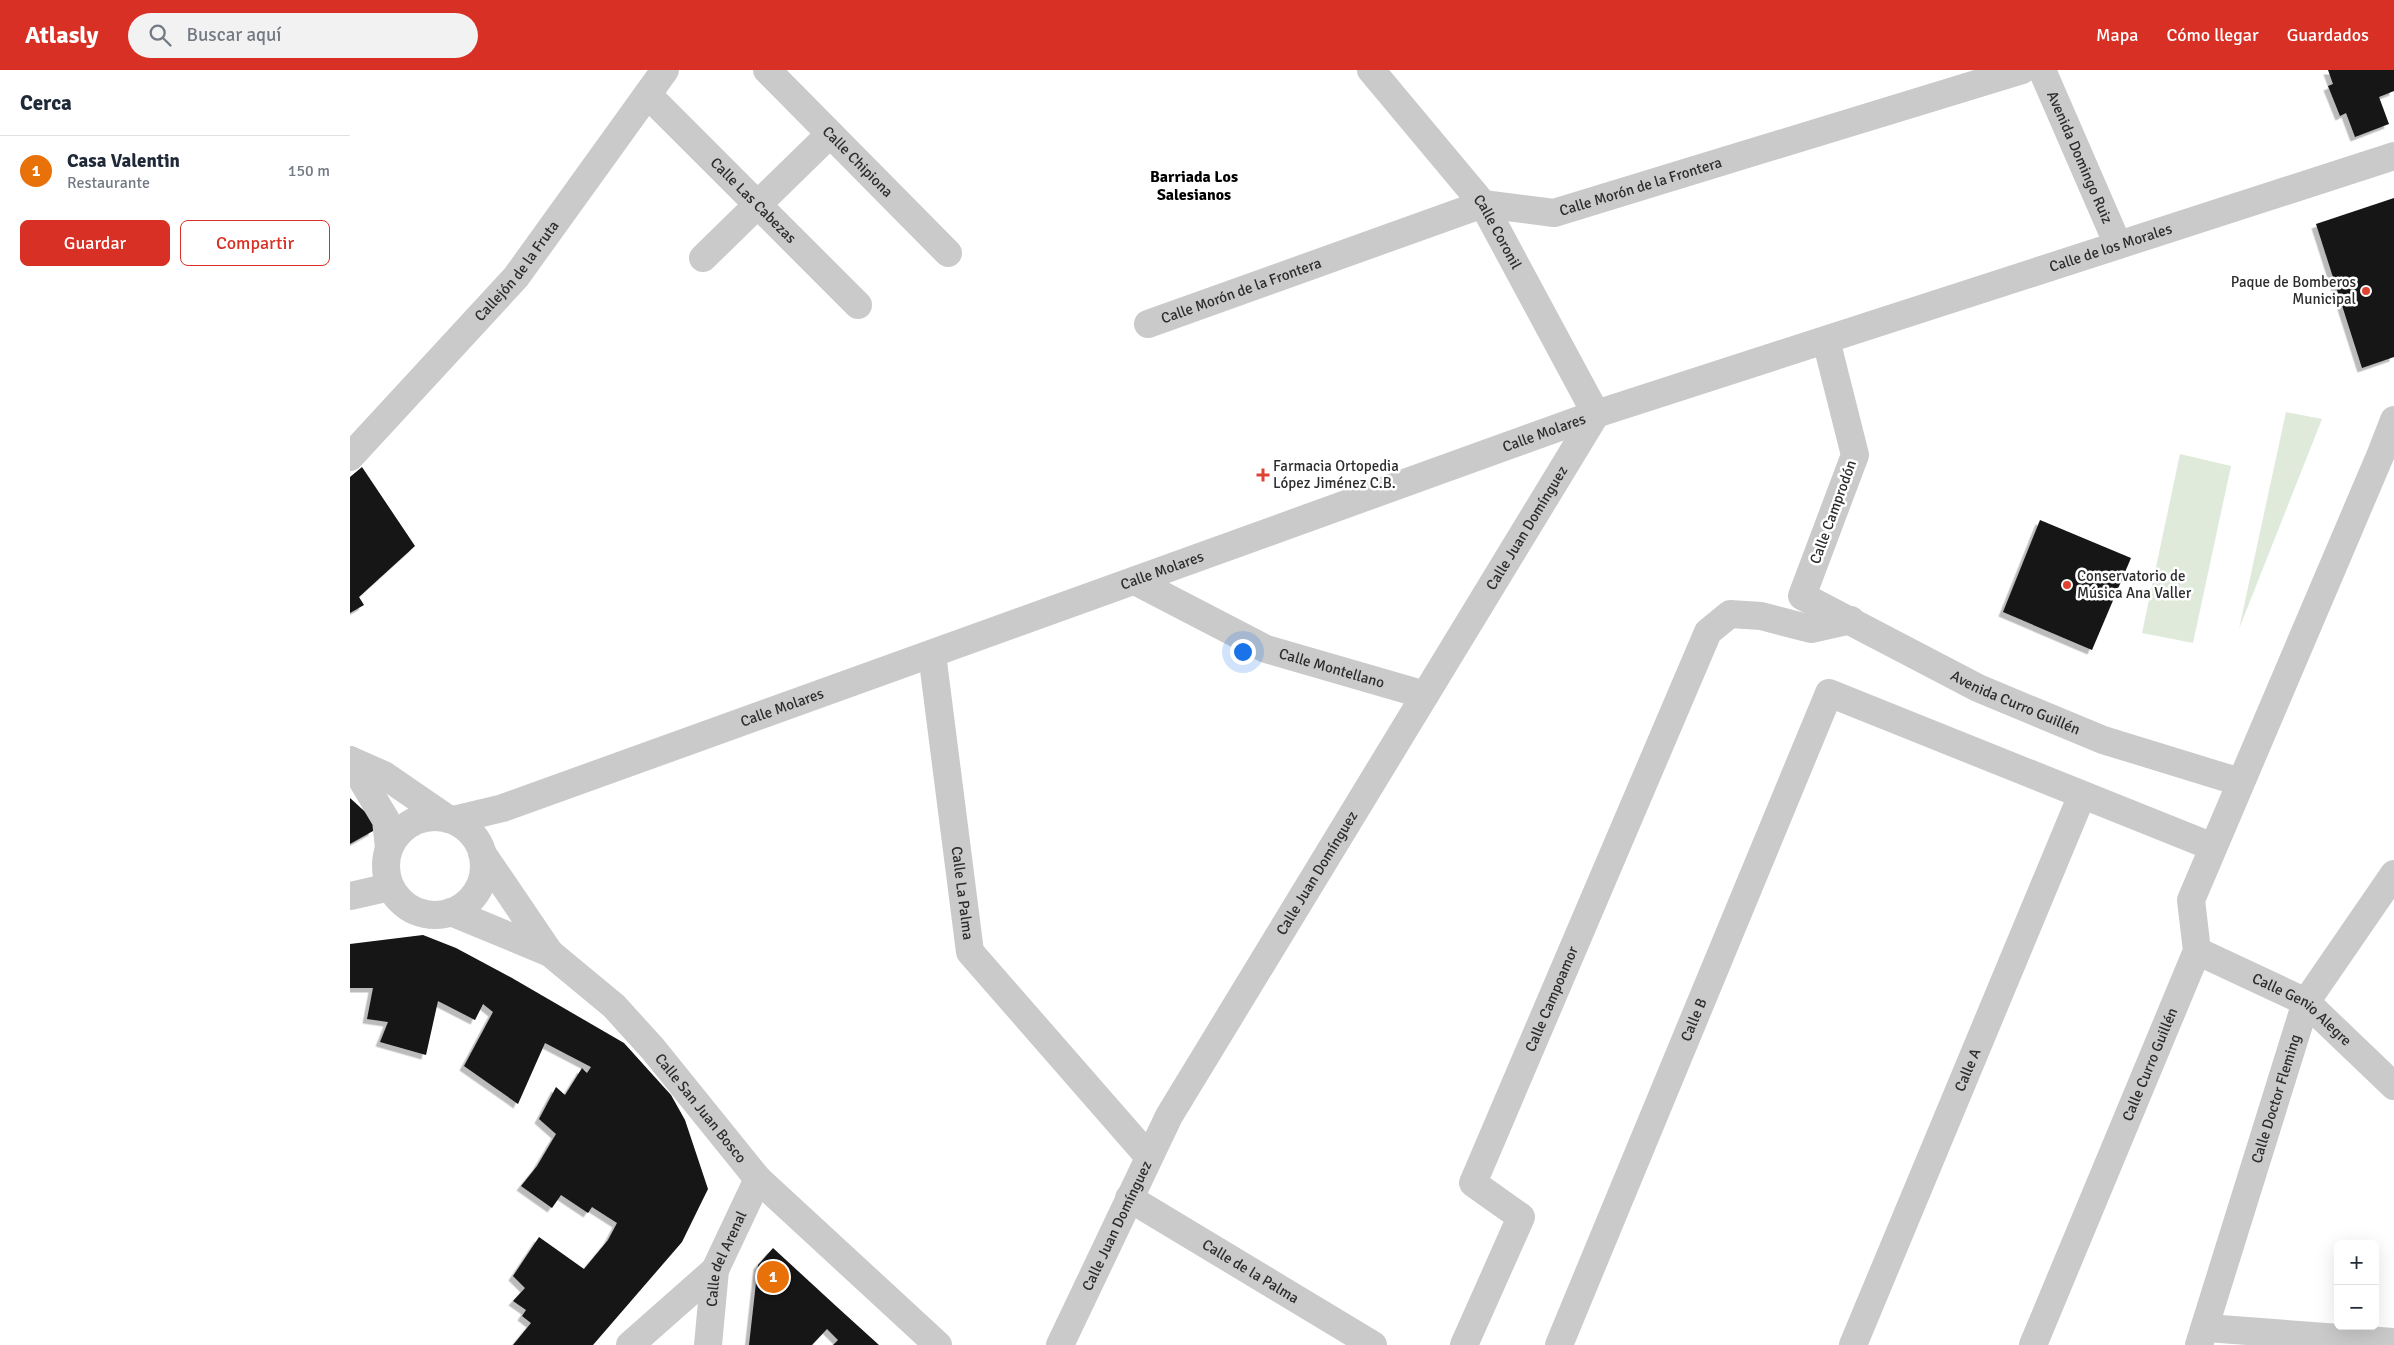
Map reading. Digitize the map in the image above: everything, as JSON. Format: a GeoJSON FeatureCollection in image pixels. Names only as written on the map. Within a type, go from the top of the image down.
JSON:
{"type":"FeatureCollection","features":[{"type":"Feature","properties":{"kind":"street","name":"Callejón de la Fruta"},"geometry":{"type":"LineString","coordinates":[[350,457],[516,277],[665,70]]}},
{"type":"Feature","properties":{"kind":"street","name":"Calle Chipiona"},"geometry":{"type":"LineString","coordinates":[[766,70],[948,253]]}},
{"type":"Feature","properties":{"kind":"street","name":"Calle Coronil"},"geometry":{"type":"LineString","coordinates":[[1371,70],[1483,204],[1596,414]]}},
{"type":"Feature","properties":{"kind":"street","name":"Calle Morón de la Frontera"},"geometry":{"type":"LineString","coordinates":[[1148,324],[1483,204],[1554,213],[2022,70]]}},
{"type":"Feature","properties":{"kind":"street","name":"Avenida Domingo Ruiz"},"geometry":{"type":"LineString","coordinates":[[2042,70],[2118,245]]}},
{"type":"Feature","properties":{"kind":"street","name":"Calle Las Cabezas"},"geometry":{"type":"LineString","coordinates":[[648,96],[858,305]]}},
{"type":"Feature","properties":{"kind":"street"},"geometry":{"type":"LineString","coordinates":[[703,258],[830,134]]}},
{"type":"Feature","properties":{"kind":"street","name":"Calle de los Morales"},"geometry":{"type":"LineString","coordinates":[[1826,340],[2394,156]]}},
{"type":"Feature","properties":{"kind":"street","name":"Calle Molares"},"geometry":{"type":"LineString","coordinates":[[450,820],[503,808],[1596,414],[1826,340]]}},
{"type":"Feature","properties":{"kind":"street","name":"Calle Camprodón"},"geometry":{"type":"LineString","coordinates":[[1802,596],[1855,455],[1826,340]]}},
{"type":"Feature","properties":{"kind":"street","name":"Calle Juan Domínguez"},"geometry":{"type":"LineString","coordinates":[[1060,1345],[1169,1116],[1596,414]]}},
{"type":"Feature","properties":{"kind":"street"},"geometry":{"type":"LineString","coordinates":[[2197,951],[2190,900],[2394,420]]}},
{"type":"Feature","properties":{"kind":"street","name":"Calle Montellano"},"geometry":{"type":"LineString","coordinates":[[1135,581],[1266,650],[1425,695]]}},
{"type":"Feature","properties":{"kind":"street","name":"Avenida Curro Guillén"},"geometry":{"type":"LineString","coordinates":[[1802,596],[1978,688],[2103,740],[2240,782]]}},
{"type":"Feature","properties":{"kind":"street","name":"Calle Campoamor"},"geometry":{"type":"LineString","coordinates":[[1464,1345],[1521,1217],[1473,1183],[1708,632],[1730,614],[1761,616],[1811,629],[1851,620]]}},
{"type":"Feature","properties":{"kind":"street","name":"Calle La Palma"},"geometry":{"type":"LineString","coordinates":[[932,654],[970,952],[1149,1157]]}},
{"type":"Feature","properties":{"kind":"street","name":"Calle B"},"geometry":{"type":"LineString","coordinates":[[1559,1345],[1829,693],[2082,795]]}},
{"type":"Feature","properties":{"kind":"street"},"geometry":{"type":"LineString","coordinates":[[350,760],[384,775],[450,820],[466,828],[479,846],[484,868],[478,889],[464,905],[451,912],[437,915],[422,914],[409,908],[398,899],[390,887],[386,860],[389,848],[407,826],[420,820],[434,817],[450,820]]}},
{"type":"Feature","properties":{"kind":"street"},"geometry":{"type":"LineString","coordinates":[[350,760],[386,820],[389,848]]}},
{"type":"Feature","properties":{"kind":"street"},"geometry":{"type":"LineString","coordinates":[[2082,795],[2213,847]]}},
{"type":"Feature","properties":{"kind":"street","name":"Calle A"},"geometry":{"type":"LineString","coordinates":[[1853,1345],[2082,795]]}},
{"type":"Feature","properties":{"kind":"street","name":"Calle Molares"},"geometry":{"type":"LineString","coordinates":[[479,846],[503,808]]}},
{"type":"Feature","properties":{"kind":"street","name":"Calle San Juan Bosco"},"geometry":{"type":"LineString","coordinates":[[479,846],[550,953],[614,1006],[653,1049],[758,1179],[938,1345]]}},
{"type":"Feature","properties":{"kind":"street","name":"Calle Doctor Fleming"},"geometry":{"type":"LineString","coordinates":[[2203,1336],[2306,1002],[2394,874]]}},
{"type":"Feature","properties":{"kind":"street"},"geometry":{"type":"LineString","coordinates":[[350,896],[390,887]]}},
{"type":"Feature","properties":{"kind":"street"},"geometry":{"type":"LineString","coordinates":[[451,912],[550,953]]}},
{"type":"Feature","properties":{"kind":"street","name":"Calle Genio Alegre"},"geometry":{"type":"LineString","coordinates":[[2197,951],[2306,1002],[2394,1086]]}},
{"type":"Feature","properties":{"kind":"street","name":"Calle Curro Guillén"},"geometry":{"type":"LineString","coordinates":[[2033,1345],[2197,951]]}},
{"type":"Feature","properties":{"kind":"street","name":"Calle del Arenal"},"geometry":{"type":"LineString","coordinates":[[708,1345],[715,1270],[758,1179]]}},
{"type":"Feature","properties":{"kind":"street","name":"Calle de la Palma"},"geometry":{"type":"LineString","coordinates":[[1129,1198],[1373,1345]]}},
{"type":"Feature","properties":{"kind":"street"},"geometry":{"type":"LineString","coordinates":[[630,1345],[715,1270]]}},
{"type":"Feature","properties":{"kind":"street"},"geometry":{"type":"LineString","coordinates":[[2203,1336],[2394,1342]]}},
{"type":"Feature","properties":{"kind":"green space"},"geometry":{"type":"Polygon","coordinates":[[[2286,412],[2322,419],[2239,629],[2286,412]]]}},
{"type":"Feature","properties":{"kind":"green space"},"geometry":{"type":"Polygon","coordinates":[[[2180,454],[2231,466],[2193,643],[2142,633],[2180,454]]]}},
{"type":"Feature","properties":{"kind":"building"},"geometry":{"type":"Polygon","coordinates":[[[2328,70],[2394,70],[2394,91],[2379,97],[2389,124],[2355,137],[2346,113],[2340,116],[2328,86],[2333,84],[2328,70]]]}},
{"type":"Feature","properties":{"kind":"building","name":"Paque de Bomberos Municipal"},"geometry":{"type":"Polygon","coordinates":[[[2394,198],[2394,357],[2362,368],[2316,224],[2394,198]]]}},
{"type":"Feature","properties":{"kind":"building"},"geometry":{"type":"Polygon","coordinates":[[[362,467],[415,546],[359,597],[364,605],[350,613],[350,477],[362,467]]]}},
{"type":"Feature","properties":{"kind":"building","name":"Conservatorio de Música Ana Valler"},"geometry":{"type":"Polygon","coordinates":[[[2040,520],[2131,558],[2092,650],[2003,612],[2040,520]]]}},
{"type":"Feature","properties":{"kind":"building"},"geometry":{"type":"Polygon","coordinates":[[[350,798],[373,819],[373,831],[350,844],[350,798]]]}},
{"type":"Feature","properties":{"kind":"building"},"geometry":{"type":"Polygon","coordinates":[[[423,935],[456,948],[512,978],[624,1043],[671,1095],[685,1120],[708,1189],[682,1242],[593,1345],[513,1345],[531,1323],[522,1316],[526,1310],[513,1301],[525,1288],[513,1276],[539,1237],[584,1269],[608,1240],[617,1223],[592,1207],[588,1213],[561,1195],[552,1208],[521,1186],[537,1166],[556,1134],[539,1119],[556,1087],[565,1095],[582,1068],[587,1073],[591,1067],[545,1043],[518,1104],[464,1066],[493,1012],[483,1004],[475,1020],[438,1001],[426,1055],[380,1042],[388,1022],[367,1019],[373,988],[350,988],[350,944],[423,935]]]}},
{"type":"Feature","properties":{"kind":"building"},"geometry":{"type":"Polygon","coordinates":[[[773,1248],[879,1345],[833,1345],[838,1340],[827,1329],[812,1345],[749,1345],[758,1265],[773,1248]]]}},
{"type":"Feature","properties":{"kind":"place","name":"Paque de Bomberos Municipal"},"geometry":{"type":"Point","coordinates":[2366,291]}},
{"type":"Feature","properties":{"kind":"place","name":"Farmacia Ortopedia López Jiménez C.B."},"geometry":{"type":"Point","coordinates":[1263,475]}},
{"type":"Feature","properties":{"kind":"place","name":"Conservatorio de Música Ana Valler"},"geometry":{"type":"Point","coordinates":[2067,585]}},
{"type":"Feature","properties":{"kind":"place","name":"Casa Valentin"},"geometry":{"type":"Point","coordinates":[773,1277]}},
{"type":"Feature","properties":{"kind":"district","name":"Barriada Los Salesianos"},"geometry":{"type":"Point","coordinates":[1194,185]}}]}
